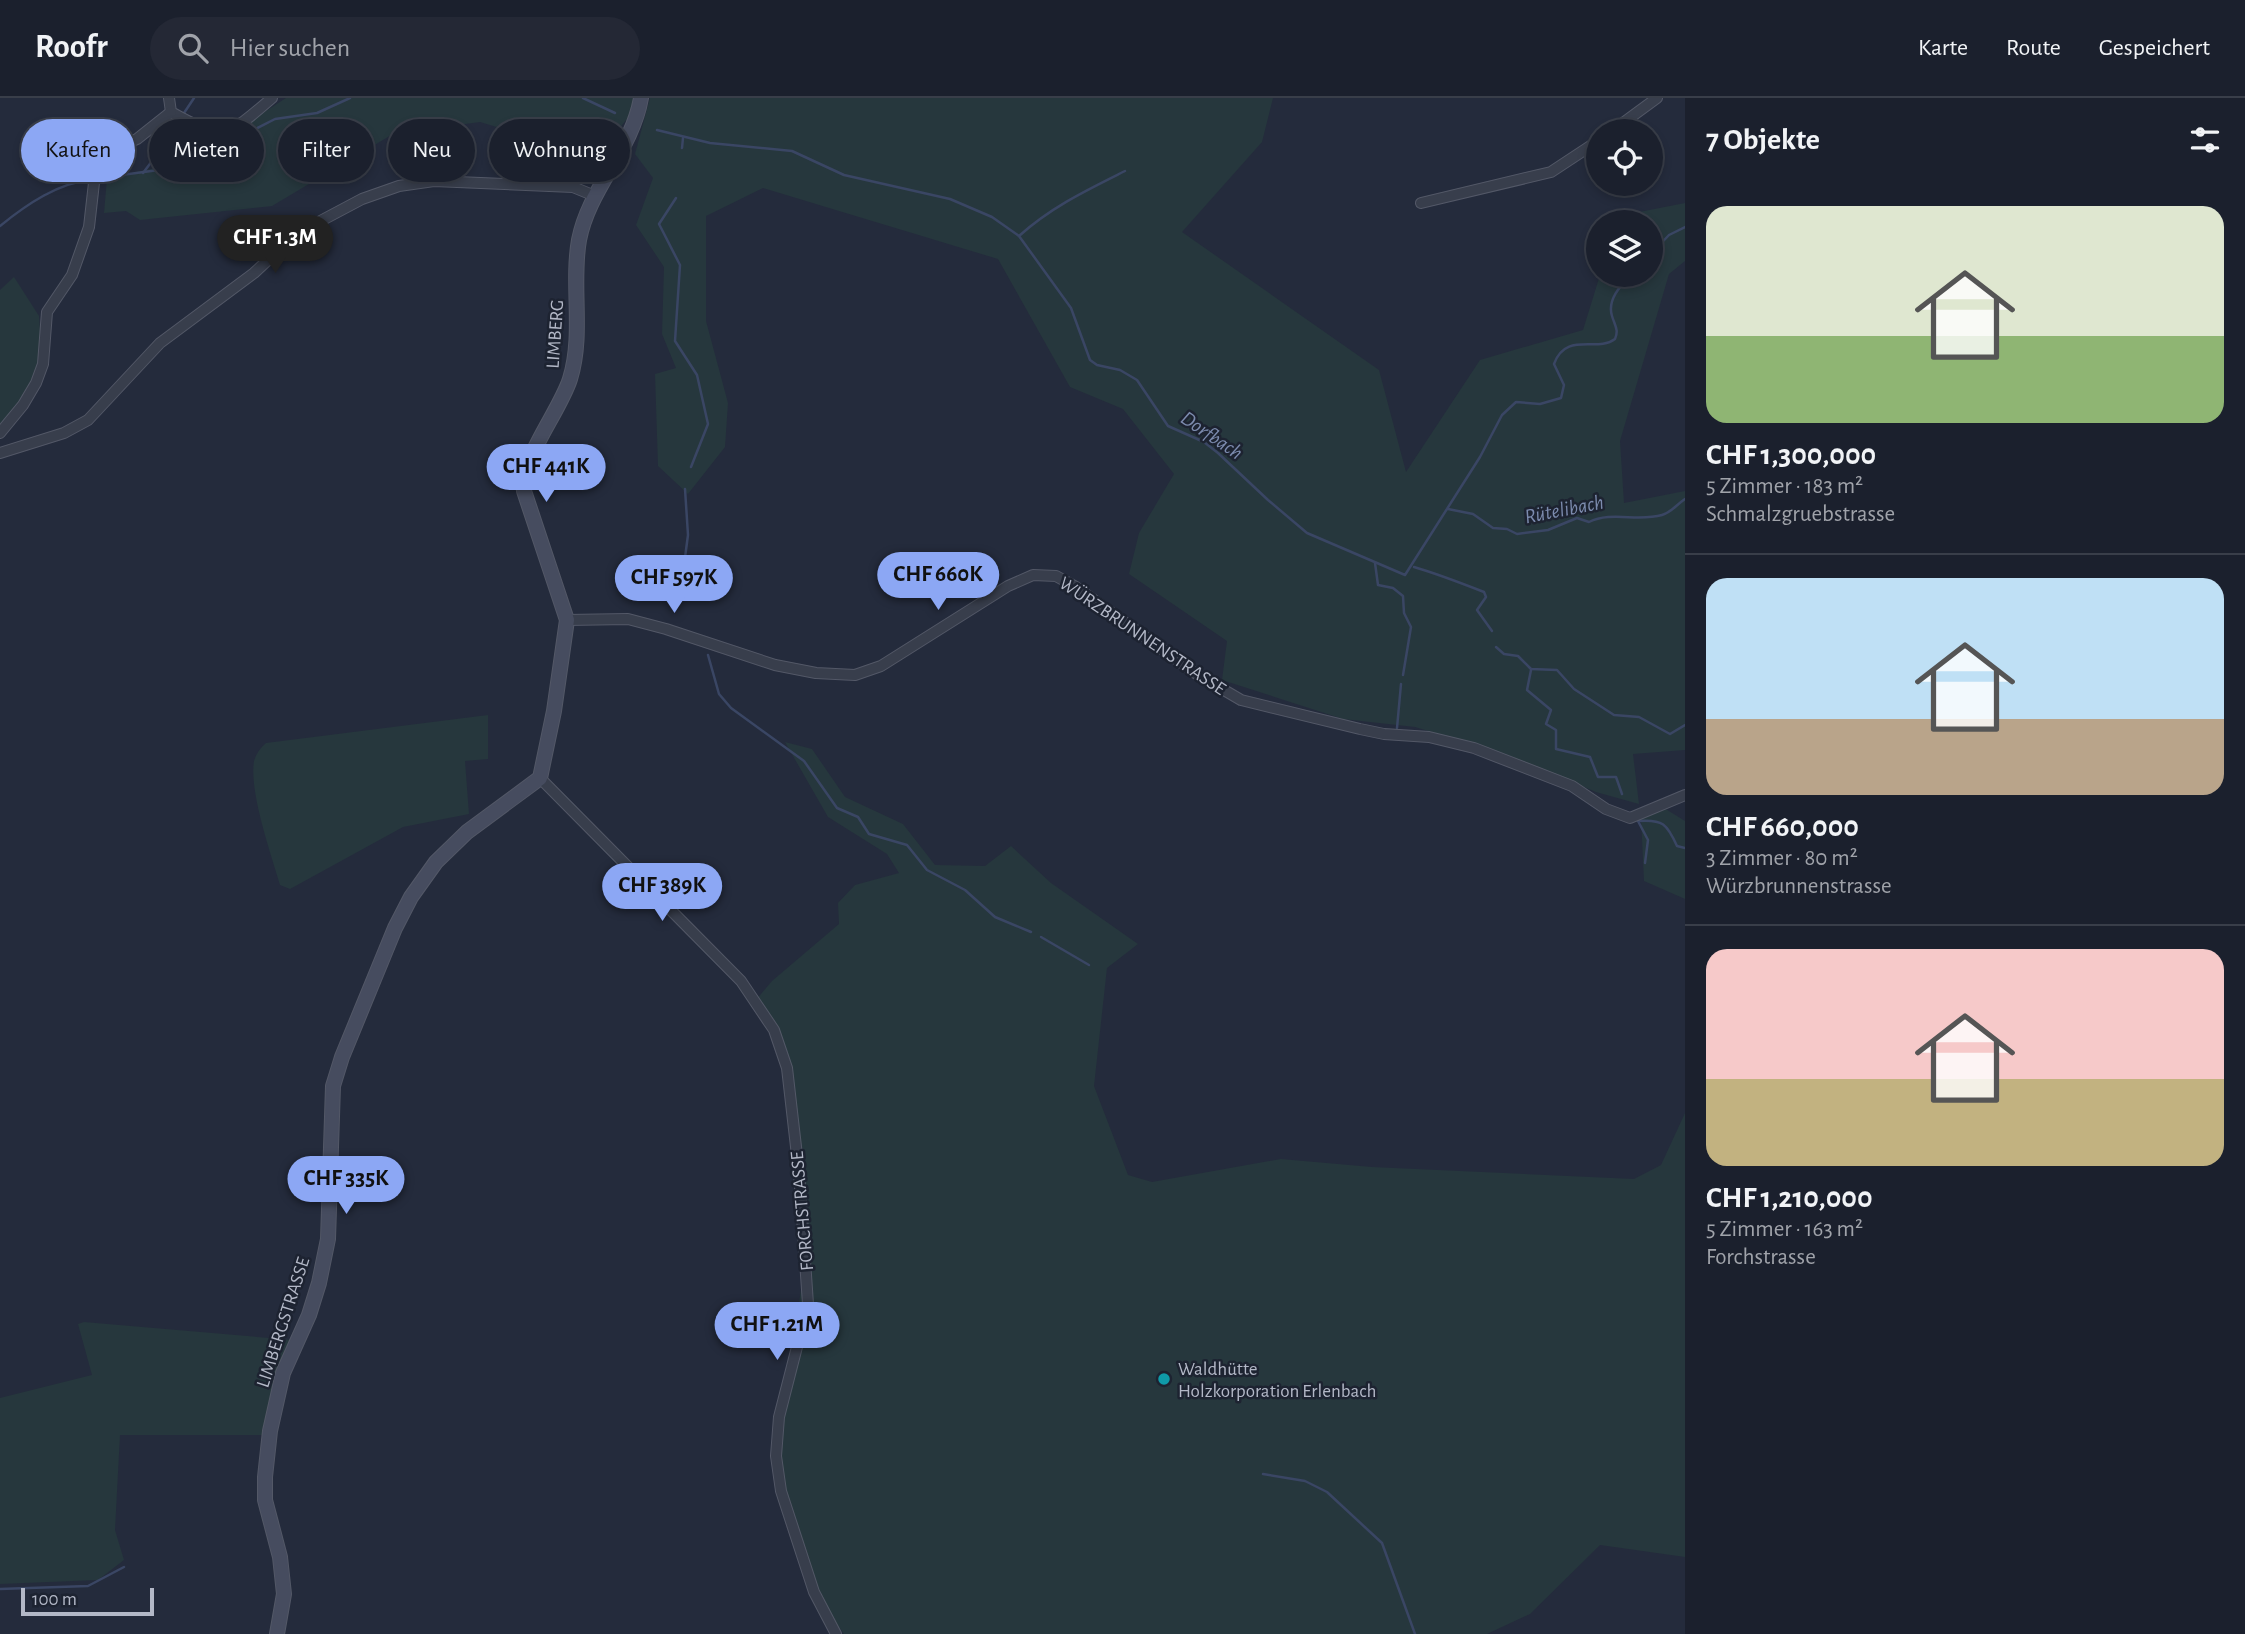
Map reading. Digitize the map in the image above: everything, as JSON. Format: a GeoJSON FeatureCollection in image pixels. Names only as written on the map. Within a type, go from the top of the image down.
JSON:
{"type":"FeatureCollection","features":[{"type":"Feature","properties":{"kind":"street"},"geometry":{"type":"LineString","coordinates":[[169,98],[178,116],[211,132],[228,131],[272,98]]}},
{"type":"Feature","properties":{"kind":"street","name":"LIMBERG"},"geometry":{"type":"LineString","coordinates":[[540,778],[554,711],[567,620],[522,483],[529,461],[570,380],[576,354],[579,239],[595,196],[619,156],[638,116],[641,98]]}},
{"type":"Feature","properties":{"kind":"street"},"geometry":{"type":"LineString","coordinates":[[1628,119],[1657,98]]}},
{"type":"Feature","properties":{"kind":"street"},"geometry":{"type":"LineString","coordinates":[[0,433],[37,383],[43,364],[47,312],[72,275],[79,259],[89,227],[91,187],[99,159],[178,116]]}},
{"type":"Feature","properties":{"kind":"street"},"geometry":{"type":"LineString","coordinates":[[1421,203],[1551,172],[1586,149]]}},
{"type":"Feature","properties":{"kind":"street"},"geometry":{"type":"LineString","coordinates":[[0,453],[64,433],[88,420],[107,403],[133,370],[160,343],[254,273],[296,234],[362,199],[399,186],[434,181],[573,187],[595,196]]}},
{"type":"Feature","properties":{"kind":"street","name":"WÜRZBRUNNENSTRASSE"},"geometry":{"type":"LineString","coordinates":[[567,620],[628,619],[775,665],[816,673],[855,676],[881,666],[1008,586],[1033,575],[1056,576],[1076,587],[1195,673],[1241,700],[1360,729],[1429,737],[1474,748],[1572,786],[1606,809],[1630,818],[1685,795]]}},
{"type":"Feature","properties":{"kind":"street","name":"LIMBERGSTRASSE"},"geometry":{"type":"LineString","coordinates":[[277,1634],[284,1594],[280,1557],[264,1500],[265,1476],[270,1431],[283,1373],[309,1315],[328,1239],[333,1086],[395,928],[411,897],[436,862],[489,814],[540,778]]}},
{"type":"Feature","properties":{"kind":"street","name":"FORCHSTRASSE"},"geometry":{"type":"LineString","coordinates":[[540,778],[741,981],[774,1030],[787,1068],[799,1173],[808,1304],[779,1417],[776,1456],[781,1491],[814,1592],[836,1634]]}},
{"type":"Feature","properties":{"kind":"shaded area"},"geometry":{"type":"Polygon","coordinates":[[[286,98],[634,98],[627,119],[489,119],[489,125],[475,123],[475,119],[388,119],[388,137],[374,145],[374,119],[278,119],[278,182],[312,182],[272,206],[140,220],[126,211],[104,213],[107,182],[135,182],[135,172],[149,169],[149,182],[264,182],[264,119],[254,119],[286,98]]]}},
{"type":"Feature","properties":{"kind":"shaded area"},"geometry":{"type":"Polygon","coordinates":[[[650,98],[1273,98],[1262,142],[1182,232],[1379,370],[1406,472],[1480,360],[1583,330],[1596,287],[1663,287],[1663,210],[1649,210],[1685,203],[1685,261],[1669,274],[1620,441],[1624,503],[1685,491],[1685,750],[1633,754],[1639,804],[1596,792],[1505,754],[1415,727],[1343,719],[1222,680],[1227,641],[1129,574],[1139,533],[1174,474],[1123,409],[1070,387],[998,259],[763,188],[706,216],[706,321],[728,403],[725,447],[688,494],[658,466],[655,374],[676,368],[662,334],[664,267],[636,225],[653,178],[635,154],[650,98]]]}},
{"type":"Feature","properties":{"kind":"shaded area"},"geometry":{"type":"Polygon","coordinates":[[[14,277],[39,316],[42,358],[22,403],[0,428],[0,290],[14,277]]]}},
{"type":"Feature","properties":{"kind":"shaded area"},"geometry":{"type":"Polygon","coordinates":[[[488,715],[488,759],[465,761],[469,814],[403,827],[290,889],[280,885],[262,823],[253,774],[258,751],[266,743],[488,715]]]}},
{"type":"Feature","properties":{"kind":"shaded area"},"geometry":{"type":"Polygon","coordinates":[[[785,742],[812,749],[845,797],[903,824],[935,865],[985,866],[1011,846],[1051,883],[1138,944],[1107,968],[1094,1086],[1128,1175],[1152,1182],[1281,1159],[1372,1167],[1634,1179],[1661,1165],[1685,1113],[1685,1557],[1600,1545],[1530,1614],[1487,1634],[844,1634],[814,1592],[776,1456],[804,1270],[787,1068],[755,1001],[772,981],[839,924],[838,903],[855,885],[899,873],[887,854],[828,817],[785,742]]]}},
{"type":"Feature","properties":{"kind":"shaded area"},"geometry":{"type":"Polygon","coordinates":[[[1664,808],[1685,821],[1685,899],[1644,881],[1641,818],[1664,808]]]}},
{"type":"Feature","properties":{"kind":"shaded area"},"geometry":{"type":"Polygon","coordinates":[[[84,1322],[293,1340],[267,1435],[120,1435],[115,1530],[124,1560],[98,1580],[0,1584],[0,1398],[92,1375],[78,1324],[84,1322]]]}},
{"type":"Feature","properties":{"kind":"waterway"},"geometry":{"type":"LineString","coordinates":[[182,116],[194,98]]}},
{"type":"Feature","properties":{"kind":"waterway","name":"Dorfbach"},"geometry":{"type":"LineString","coordinates":[[135,173],[181,167],[275,119],[317,113],[350,98]]}},
{"type":"Feature","properties":{"kind":"waterway","name":"Dorfbach"},"geometry":{"type":"LineString","coordinates":[[583,98],[615,113]]}},
{"type":"Feature","properties":{"kind":"waterway","name":"Dorfbach"},"geometry":{"type":"LineString","coordinates":[[657,130],[710,143],[792,151],[844,175],[950,199],[992,217],[1019,236],[1071,308],[1090,360],[1097,365],[1120,370],[1137,380],[1168,426],[1204,442],[1307,533],[1405,575],[1480,457],[1502,415],[1516,402],[1540,404],[1561,398],[1564,385],[1554,364],[1566,348],[1608,343],[1615,339],[1617,330],[1611,304],[1621,287]]}},
{"type":"Feature","properties":{"kind":"waterway"},"geometry":{"type":"LineString","coordinates":[[682,148],[683,138]]}},
{"type":"Feature","properties":{"kind":"waterway"},"geometry":{"type":"LineString","coordinates":[[143,173],[149,165]]}},
{"type":"Feature","properties":{"kind":"waterway"},"geometry":{"type":"LineString","coordinates":[[1019,236],[1083,192],[1125,171]]}},
{"type":"Feature","properties":{"kind":"waterway","name":"Dorfbach"},"geometry":{"type":"LineString","coordinates":[[0,226],[44,196],[77,182]]}},
{"type":"Feature","properties":{"kind":"waterway"},"geometry":{"type":"LineString","coordinates":[[676,198],[659,224],[680,265],[675,341],[697,375],[708,424],[691,467]]}},
{"type":"Feature","properties":{"kind":"waterway","name":"Dorfbach"},"geometry":{"type":"LineString","coordinates":[[1663,241],[1685,227]]}},
{"type":"Feature","properties":{"kind":"waterway"},"geometry":{"type":"LineString","coordinates":[[684,565],[688,535],[685,489]]}},
{"type":"Feature","properties":{"kind":"waterway","name":"Rütelibach"},"geometry":{"type":"LineString","coordinates":[[1448,509],[1473,514],[1493,528],[1507,529],[1517,534],[1548,530],[1577,518],[1589,522],[1606,517],[1653,517],[1671,510],[1685,499]]}},
{"type":"Feature","properties":{"kind":"waterway"},"geometry":{"type":"LineString","coordinates":[[1375,563],[1378,585],[1393,588],[1403,596],[1404,613],[1411,627],[1403,675]]}},
{"type":"Feature","properties":{"kind":"waterway"},"geometry":{"type":"LineString","coordinates":[[1414,567],[1484,592],[1486,597],[1477,610],[1492,631]]}},
{"type":"Feature","properties":{"kind":"waterway"},"geometry":{"type":"LineString","coordinates":[[1496,647],[1504,654],[1518,656],[1531,669],[1557,670],[1574,689],[1614,715],[1639,717],[1670,734],[1685,725]]}},
{"type":"Feature","properties":{"kind":"waterway"},"geometry":{"type":"LineString","coordinates":[[708,655],[719,694],[731,708],[804,761],[837,808],[858,817],[869,834],[907,845],[927,870],[965,890],[995,917],[1031,932]]}},
{"type":"Feature","properties":{"kind":"waterway"},"geometry":{"type":"LineString","coordinates":[[1531,670],[1527,690],[1551,710],[1546,724],[1556,730],[1556,749],[1590,757],[1598,777],[1616,777],[1622,794]]}},
{"type":"Feature","properties":{"kind":"waterway"},"geometry":{"type":"LineString","coordinates":[[1397,728],[1401,684]]}},
{"type":"Feature","properties":{"kind":"waterway"},"geometry":{"type":"LineString","coordinates":[[1645,863],[1648,840],[1638,821],[1663,824],[1677,846],[1685,848]]}},
{"type":"Feature","properties":{"kind":"waterway"},"geometry":{"type":"LineString","coordinates":[[1041,937],[1089,965]]}},
{"type":"Feature","properties":{"kind":"waterway"},"geometry":{"type":"LineString","coordinates":[[1263,1474],[1305,1481],[1327,1492],[1382,1543],[1415,1634]]}},
{"type":"Feature","properties":{"kind":"waterway"},"geometry":{"type":"LineString","coordinates":[[0,1589],[88,1586],[124,1567]]}},
{"type":"Feature","properties":{"kind":"place","name":"Waldhütte Holzkorporation Erlenbach"},"geometry":{"type":"Point","coordinates":[1164,1379]}}]}
